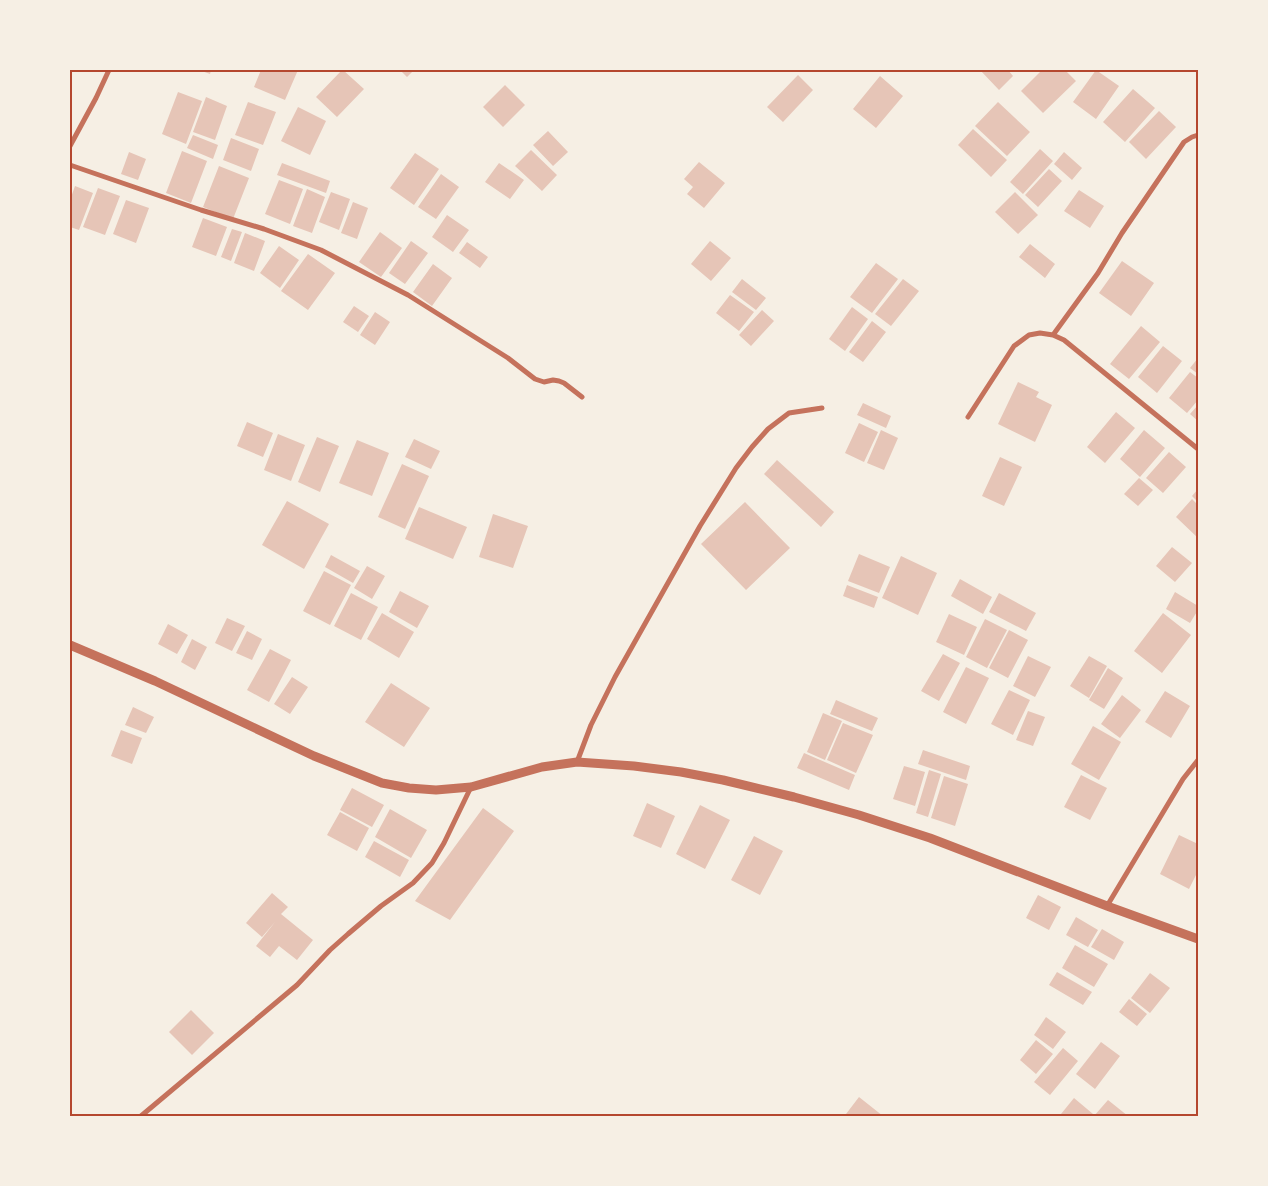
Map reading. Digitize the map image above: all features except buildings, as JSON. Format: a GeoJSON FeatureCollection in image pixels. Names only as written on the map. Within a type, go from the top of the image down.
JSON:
{"type":"FeatureCollection","features":[{"type":"Feature","properties":{"kind":"street"},"geometry":{"type":"LineString","coordinates":[[70,146],[109,70]]}},
{"type":"Feature","properties":{"kind":"street"},"geometry":{"type":"LineString","coordinates":[[1053,335],[1098,273],[1122,233],[1184,142],[1198,136]]}},
{"type":"Feature","properties":{"kind":"street"},"geometry":{"type":"LineString","coordinates":[[70,165],[201,210],[264,229],[321,250],[408,294],[508,358],[535,379],[544,382],[553,380],[564,383],[582,397]]}},
{"type":"Feature","properties":{"kind":"street"},"geometry":{"type":"LineString","coordinates":[[968,417],[1014,346],[1030,335],[1040,333],[1053,335],[1064,340],[1198,449]]}},
{"type":"Feature","properties":{"kind":"street"},"geometry":{"type":"LineString","coordinates":[[577,762],[591,725],[616,677],[700,526],[736,468],[768,429],[789,413],[822,408]]}},
{"type":"Feature","properties":{"kind":"street"},"geometry":{"type":"LineString","coordinates":[[70,644],[155,681],[314,756],[382,783],[436,790],[471,787],[542,767],[577,762],[634,766],[723,780],[859,815],[930,838],[1198,939]]}},
{"type":"Feature","properties":{"kind":"street"},"geometry":{"type":"LineString","coordinates":[[1107,906],[1183,779],[1198,760]]}},
{"type":"Feature","properties":{"kind":"street"},"geometry":{"type":"LineString","coordinates":[[141,1116],[289,992],[348,934],[381,906],[413,883],[432,863],[444,843],[471,787]]}}]}
